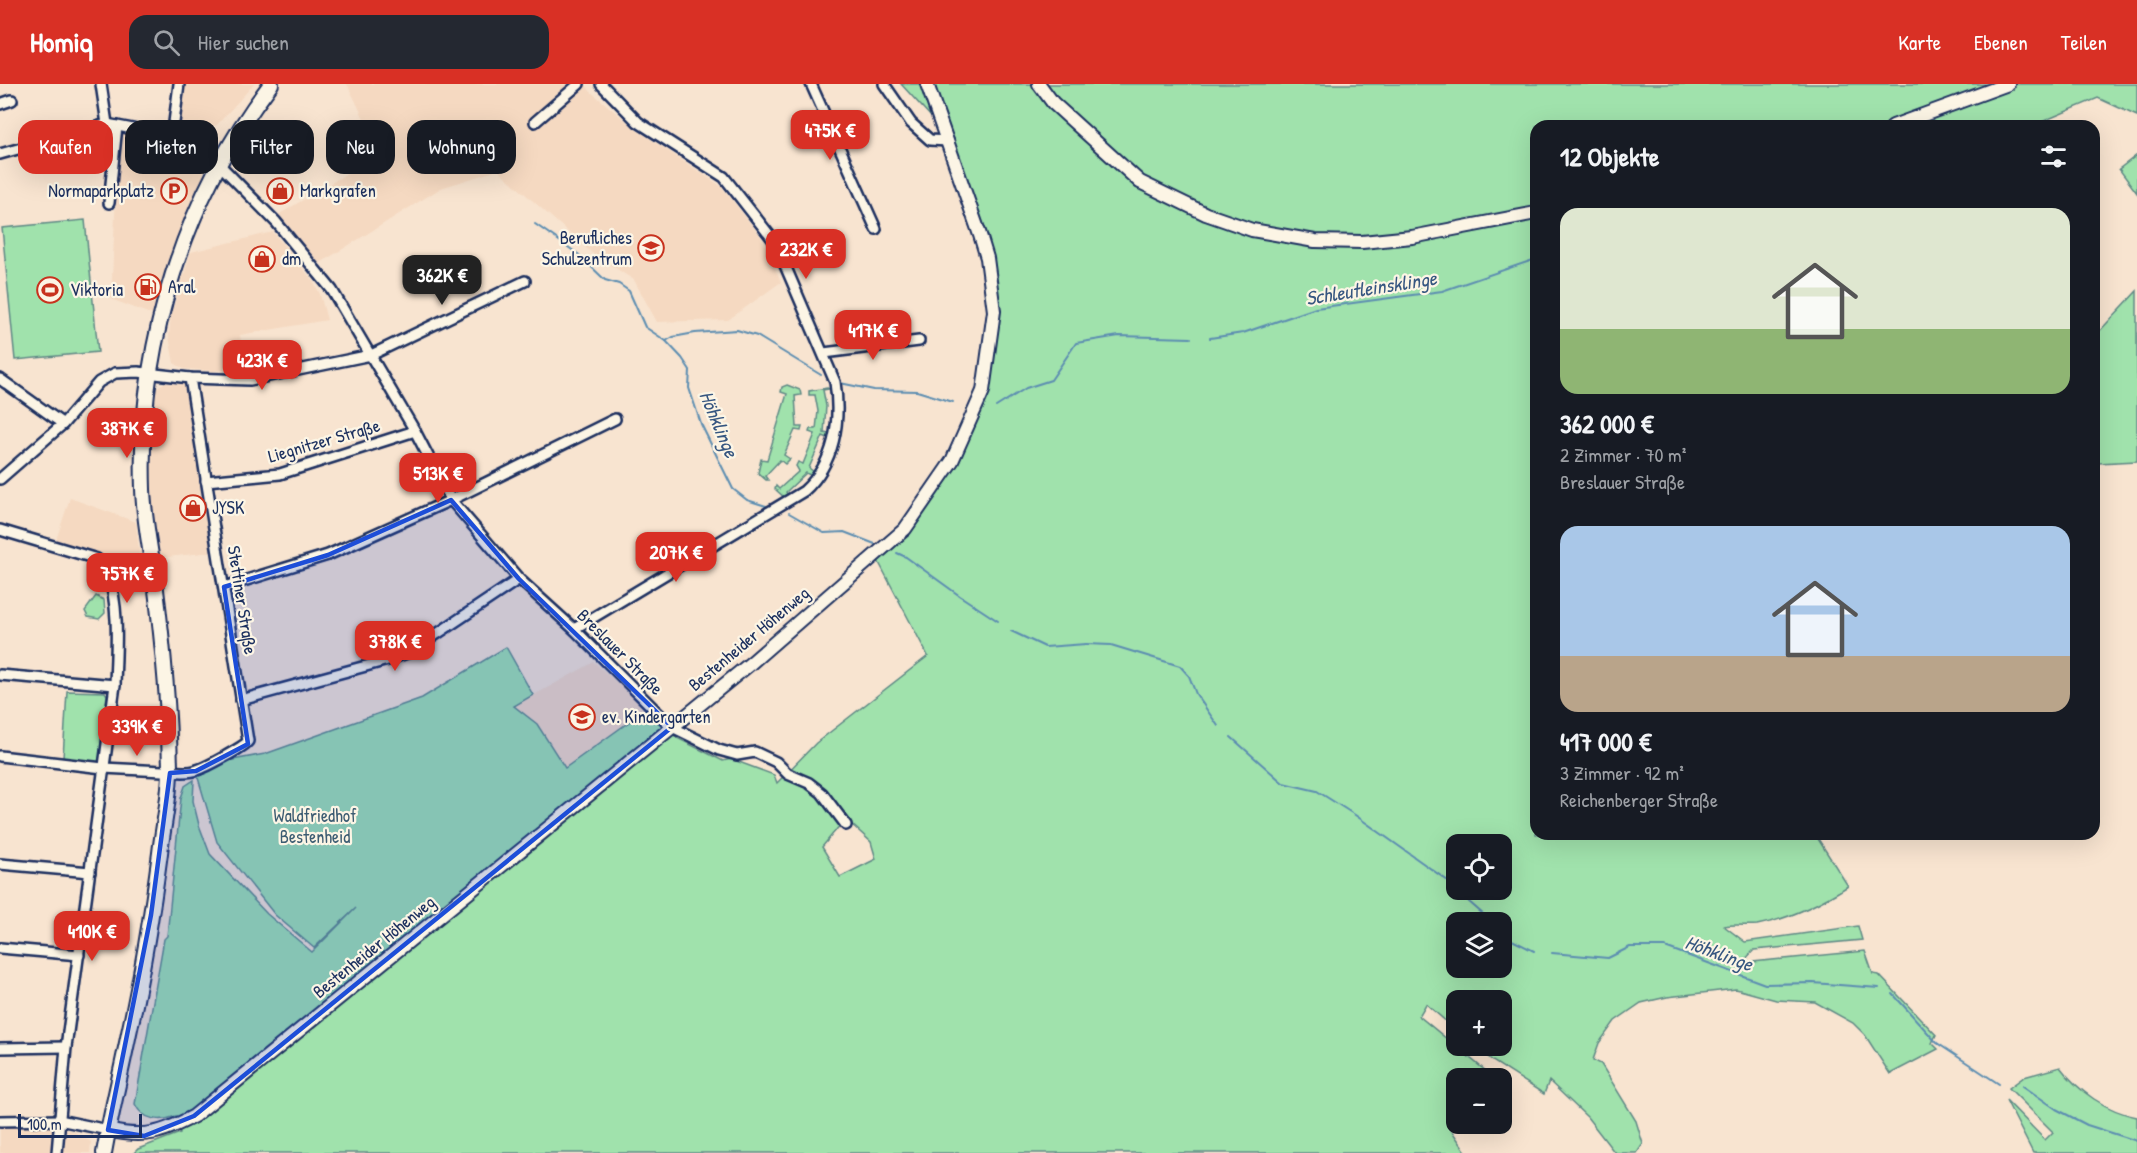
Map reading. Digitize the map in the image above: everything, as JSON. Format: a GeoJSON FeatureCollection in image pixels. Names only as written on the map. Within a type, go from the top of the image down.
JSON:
{"type":"FeatureCollection","features":[{"type":"Feature","properties":{"kind":"main road"},"geometry":{"type":"LineString","coordinates":[[104,1153],[151,915],[170,773],[164,656],[143,490],[145,424],[151,373],[167,296],[185,237],[219,163],[271,84]]}},
{"type":"Feature","properties":{"kind":"street"},"geometry":{"type":"LineString","coordinates":[[101,84],[111,120]]}},
{"type":"Feature","properties":{"kind":"street"},"geometry":{"type":"LineString","coordinates":[[174,120],[179,84]]}},
{"type":"Feature","properties":{"kind":"street"},"geometry":{"type":"LineString","coordinates":[[535,122],[579,84]]}},
{"type":"Feature","properties":{"kind":"street"},"geometry":{"type":"LineString","coordinates":[[574,629],[804,491],[817,476],[835,440],[837,396],[835,382],[775,242],[724,177],[638,122],[601,84]]}},
{"type":"Feature","properties":{"kind":"street"},"geometry":{"type":"LineString","coordinates":[[811,84],[876,229]]}},
{"type":"Feature","properties":{"kind":"street"},"geometry":{"type":"LineString","coordinates":[[884,84],[910,123],[930,140],[948,141]]}},
{"type":"Feature","properties":{"kind":"street","name":"Bestenheider Höhenweg"},"geometry":{"type":"LineString","coordinates":[[108,1131],[144,1136],[174,1127],[194,1116],[751,663],[905,529],[952,461],[983,392],[994,311],[987,258],[969,200],[927,84]]}},
{"type":"Feature","properties":{"kind":"street"},"geometry":{"type":"LineString","coordinates":[[1039,84],[1053,103],[1140,182],[1206,214],[1252,230],[1315,241],[1362,242],[1412,237],[1530,214]]}},
{"type":"Feature","properties":{"kind":"street"},"geometry":{"type":"LineString","coordinates":[[1909,120],[2008,84]]}},
{"type":"Feature","properties":{"kind":"street"},"geometry":{"type":"LineString","coordinates":[[0,104],[12,100]]}},
{"type":"Feature","properties":{"kind":"street"},"geometry":{"type":"LineString","coordinates":[[0,154],[18,149]]}},
{"type":"Feature","properties":{"kind":"street","name":"Breslauer Straße"},"geometry":{"type":"LineString","coordinates":[[219,163],[276,222],[332,290],[415,431],[451,500],[519,579],[574,629],[672,727],[719,750],[737,755],[755,752],[776,762],[788,774],[808,783],[822,794],[846,825]]}},
{"type":"Feature","properties":{"kind":"street"},"geometry":{"type":"LineString","coordinates":[[110,203],[111,174]]}},
{"type":"Feature","properties":{"kind":"street"},"geometry":{"type":"LineString","coordinates":[[0,479],[63,424],[99,382],[107,376],[127,371],[190,378],[250,380],[371,355],[525,281]]}},
{"type":"Feature","properties":{"kind":"street"},"geometry":{"type":"LineString","coordinates":[[824,354],[920,341]]}},
{"type":"Feature","properties":{"kind":"street","name":"Stettiner Straße"},"geometry":{"type":"LineString","coordinates":[[170,773],[196,771],[245,746],[248,741],[190,378]]}},
{"type":"Feature","properties":{"kind":"street"},"geometry":{"type":"LineString","coordinates":[[0,380],[63,424]]}},
{"type":"Feature","properties":{"kind":"street"},"geometry":{"type":"LineString","coordinates":[[224,587],[328,555],[451,500],[615,419]]}},
{"type":"Feature","properties":{"kind":"street","name":"Liegnitzer Straße"},"geometry":{"type":"LineString","coordinates":[[206,481],[280,474],[415,431]]}},
{"type":"Feature","properties":{"kind":"street"},"geometry":{"type":"LineString","coordinates":[[0,530],[97,559],[108,572],[113,595],[117,639],[115,685],[66,1047],[57,1153]]}},
{"type":"Feature","properties":{"kind":"street"},"geometry":{"type":"LineString","coordinates":[[241,700],[410,652],[519,579]]}},
{"type":"Feature","properties":{"kind":"street"},"geometry":{"type":"LineString","coordinates":[[0,675],[115,685]]}},
{"type":"Feature","properties":{"kind":"street"},"geometry":{"type":"LineString","coordinates":[[0,756],[170,773]]}},
{"type":"Feature","properties":{"kind":"street"},"geometry":{"type":"LineString","coordinates":[[0,864],[90,872]]}},
{"type":"Feature","properties":{"kind":"street"},"geometry":{"type":"LineString","coordinates":[[0,948],[79,955]]}},
{"type":"Feature","properties":{"kind":"street"},"geometry":{"type":"LineString","coordinates":[[0,1048],[66,1047]]}},
{"type":"Feature","properties":{"kind":"street"},"geometry":{"type":"LineString","coordinates":[[0,1121],[59,1120],[108,1131]]}},
{"type":"Feature","properties":{"kind":"highlighted area"},"geometry":{"type":"Polygon","coordinates":[[[451,500],[519,579],[672,727],[194,1116],[144,1136],[128,1135],[108,1130],[151,915],[170,773],[196,771],[248,744],[224,587],[328,555],[451,500]]]}},
{"type":"Feature","properties":{"kind":"shaded area"},"geometry":{"type":"Polygon","coordinates":[[[182,84],[254,84],[218,124],[218,120],[178,120],[182,84]]]}},
{"type":"Feature","properties":{"kind":"shaded area"},"geometry":{"type":"Polygon","coordinates":[[[347,84],[585,84],[590,91],[638,131],[721,186],[761,237],[781,282],[728,320],[657,322],[634,280],[592,253],[503,174],[516,174],[516,120],[407,120],[407,174],[485,174],[441,188],[317,265],[278,215],[346,174],[395,174],[395,120],[365,120],[347,84]]]}},
{"type":"Feature","properties":{"kind":"shaded area"},"geometry":{"type":"Polygon","coordinates":[[[119,132],[125,132],[125,174],[204,174],[153,315],[111,299],[119,132]]]}},
{"type":"Feature","properties":{"kind":"shaded area"},"geometry":{"type":"Polygon","coordinates":[[[273,232],[313,281],[320,294],[327,320],[240,335],[245,369],[214,371],[184,369],[174,363],[169,337],[171,314],[191,252],[273,232]]]}},
{"type":"Feature","properties":{"kind":"shaded area"},"geometry":{"type":"Polygon","coordinates":[[[164,383],[186,384],[212,552],[158,558],[150,497],[150,436],[153,398],[156,388],[164,383]]]}},
{"type":"Feature","properties":{"kind":"shaded area"},"geometry":{"type":"Polygon","coordinates":[[[70,498],[136,522],[141,567],[108,572],[97,559],[54,546],[70,498]]]}},
{"type":"Feature","properties":{"kind":"shaded area","name":"ev. Kindergarten"},"geometry":{"type":"Polygon","coordinates":[[[594,662],[647,709],[565,768],[537,724],[514,706],[594,662]]]}},
{"type":"Feature","properties":{"kind":"shaded area"},"geometry":{"type":"Polygon","coordinates":[[[46,1126],[73,1131],[91,1142],[90,1153],[0,1153],[0,1127],[46,1126]]]}},
{"type":"Feature","properties":{"kind":"green space","name":"Waldfriedhof Bestenheid"},"geometry":{"type":"Polygon","coordinates":[[[901,84],[2137,84],[2137,116],[2098,98],[2046,120],[1530,120],[1530,840],[1819,840],[1848,886],[1816,904],[1781,919],[1757,925],[1724,926],[1745,942],[1858,926],[1862,940],[1754,950],[1742,963],[1865,951],[1873,974],[1879,975],[1936,1035],[1932,1043],[1938,1049],[1890,1074],[1865,1035],[1853,1023],[1815,1002],[1776,1000],[1736,989],[1667,997],[1641,1003],[1615,1021],[1599,1043],[1593,1060],[1601,1064],[1636,1121],[1643,1144],[1637,1153],[1615,1153],[1587,1117],[1549,1081],[1544,1094],[1512,1074],[1512,1068],[1503,1068],[1487,1056],[1512,1056],[1512,990],[1446,990],[1446,1021],[1426,1004],[1419,1016],[1446,1038],[1446,1056],[1468,1056],[1482,1068],[1446,1068],[1446,1134],[1454,1134],[1467,1153],[134,1153],[138,1149],[180,1133],[176,1116],[153,1119],[138,1110],[135,1104],[164,939],[167,936],[181,798],[185,786],[194,780],[193,801],[210,854],[267,914],[312,952],[356,908],[314,948],[275,915],[217,842],[196,771],[211,764],[265,754],[422,698],[506,647],[533,695],[514,706],[537,724],[565,768],[647,709],[677,738],[723,761],[731,759],[774,775],[777,783],[816,743],[928,656],[875,555],[905,529],[953,461],[983,391],[994,311],[987,258],[943,130],[901,84]],[[849,822],[841,824],[822,847],[840,877],[876,859],[871,842],[849,822]]]}},
{"type":"Feature","properties":{"kind":"green space"},"geometry":{"type":"Polygon","coordinates":[[[2137,155],[2137,193],[2119,169],[2137,155]]]}},
{"type":"Feature","properties":{"kind":"green space","name":"Viktoria"},"geometry":{"type":"Polygon","coordinates":[[[85,220],[98,352],[15,360],[2,228],[85,220]]]}},
{"type":"Feature","properties":{"kind":"green space"},"geometry":{"type":"Polygon","coordinates":[[[2137,291],[2137,461],[2100,463],[2100,331],[2137,291]]]}},
{"type":"Feature","properties":{"kind":"green space"},"geometry":{"type":"Polygon","coordinates":[[[787,385],[800,390],[801,395],[795,396],[797,427],[802,427],[801,431],[795,430],[784,455],[790,459],[785,464],[780,460],[765,476],[768,480],[766,480],[758,473],[761,459],[767,460],[787,394],[781,392],[782,387],[787,385]]]}},
{"type":"Feature","properties":{"kind":"green space"},"geometry":{"type":"Polygon","coordinates":[[[829,389],[823,390],[826,406],[824,433],[830,434],[828,438],[823,436],[809,468],[814,472],[812,476],[806,473],[786,492],[789,496],[785,498],[775,489],[776,486],[779,489],[799,471],[796,466],[798,462],[803,464],[815,434],[809,432],[810,429],[816,429],[818,411],[815,395],[809,395],[809,391],[829,389]]]}},
{"type":"Feature","properties":{"kind":"green space"},"geometry":{"type":"Polygon","coordinates":[[[96,596],[104,600],[105,613],[99,619],[88,617],[85,611],[96,596]]]}},
{"type":"Feature","properties":{"kind":"green space"},"geometry":{"type":"Polygon","coordinates":[[[67,691],[105,692],[107,695],[99,762],[63,758],[67,691]]]}},
{"type":"Feature","properties":{"kind":"green space"},"geometry":{"type":"Polygon","coordinates":[[[2060,1067],[2075,1084],[2094,1099],[2114,1110],[2137,1117],[2137,1153],[2033,1153],[2006,1100],[2045,1140],[2053,1132],[2009,1088],[2024,1077],[2060,1067]]]}},
{"type":"Feature","properties":{"kind":"waterway","name":"Höhklinge"},"geometry":{"type":"LineString","coordinates":[[535,224],[578,254],[605,280],[619,284],[629,291],[645,327],[666,341],[690,370],[689,388],[701,424],[733,489],[747,500],[766,506]]}},
{"type":"Feature","properties":{"kind":"waterway","name":"Schleutleinsklinge"},"geometry":{"type":"LineString","coordinates":[[1210,338],[1243,333],[1316,308],[1442,291],[1530,261]]}},
{"type":"Feature","properties":{"kind":"waterway","name":"Schleutleinsklinge"},"geometry":{"type":"LineString","coordinates":[[666,341],[673,337],[695,333],[737,330],[757,336],[821,375]]}},
{"type":"Feature","properties":{"kind":"waterway","name":"Schleutleinsklinge"},"geometry":{"type":"LineString","coordinates":[[996,407],[1026,388],[1051,380],[1076,343],[1119,336],[1191,338]]}},
{"type":"Feature","properties":{"kind":"waterway","name":"Schleutleinsklinge"},"geometry":{"type":"LineString","coordinates":[[840,383],[874,390],[917,391],[953,402]]}},
{"type":"Feature","properties":{"kind":"waterway","name":"Höhklinge"},"geometry":{"type":"LineString","coordinates":[[789,513],[824,533],[844,532],[875,544]]}},
{"type":"Feature","properties":{"kind":"waterway","name":"Höhklinge"},"geometry":{"type":"LineString","coordinates":[[897,553],[998,621]]}},
{"type":"Feature","properties":{"kind":"waterway","name":"Höhklinge"},"geometry":{"type":"LineString","coordinates":[[1011,631],[1045,647],[1111,645],[1180,666],[1189,676],[1196,694],[1218,726]]}},
{"type":"Feature","properties":{"kind":"waterway","name":"Höhklinge"},"geometry":{"type":"LineString","coordinates":[[1231,737],[1283,783],[1317,791],[1446,880]]}},
{"type":"Feature","properties":{"kind":"waterway","name":"Höhklinge"},"geometry":{"type":"LineString","coordinates":[[1467,900],[1481,912]]}},
{"type":"Feature","properties":{"kind":"waterway","name":"Höhklinge"},"geometry":{"type":"LineString","coordinates":[[1512,940],[1534,951]]}},
{"type":"Feature","properties":{"kind":"waterway","name":"Höhklinge"},"geometry":{"type":"LineString","coordinates":[[1552,953],[1608,958],[1630,947],[1665,947],[1765,984],[1813,983],[1879,988]]}},
{"type":"Feature","properties":{"kind":"waterway","name":"Höhklinge"},"geometry":{"type":"LineString","coordinates":[[1893,994],[1937,1043],[1999,1084]]}},
{"type":"Feature","properties":{"kind":"waterway","name":"Höhklinge"},"geometry":{"type":"LineString","coordinates":[[2023,1086],[2056,1109],[2087,1125],[2137,1141]]}},
{"type":"Feature","properties":{"kind":"place","name":"Normaparkplatz"},"geometry":{"type":"Point","coordinates":[174,191]}},
{"type":"Feature","properties":{"kind":"place","name":"Markgrafen"},"geometry":{"type":"Point","coordinates":[280,191]}},
{"type":"Feature","properties":{"kind":"place","name":"Berufliches Schulzentrum"},"geometry":{"type":"Point","coordinates":[651,248]}},
{"type":"Feature","properties":{"kind":"place","name":"dm"},"geometry":{"type":"Point","coordinates":[262,259]}},
{"type":"Feature","properties":{"kind":"place","name":"Aral"},"geometry":{"type":"Point","coordinates":[148,287]}},
{"type":"Feature","properties":{"kind":"place","name":"Viktoria"},"geometry":{"type":"Point","coordinates":[50,290]}},
{"type":"Feature","properties":{"kind":"place","name":"JYSK"},"geometry":{"type":"Point","coordinates":[193,508]}},
{"type":"Feature","properties":{"kind":"place","name":"ev. Kindergarten"},"geometry":{"type":"Point","coordinates":[582,717]}}]}
